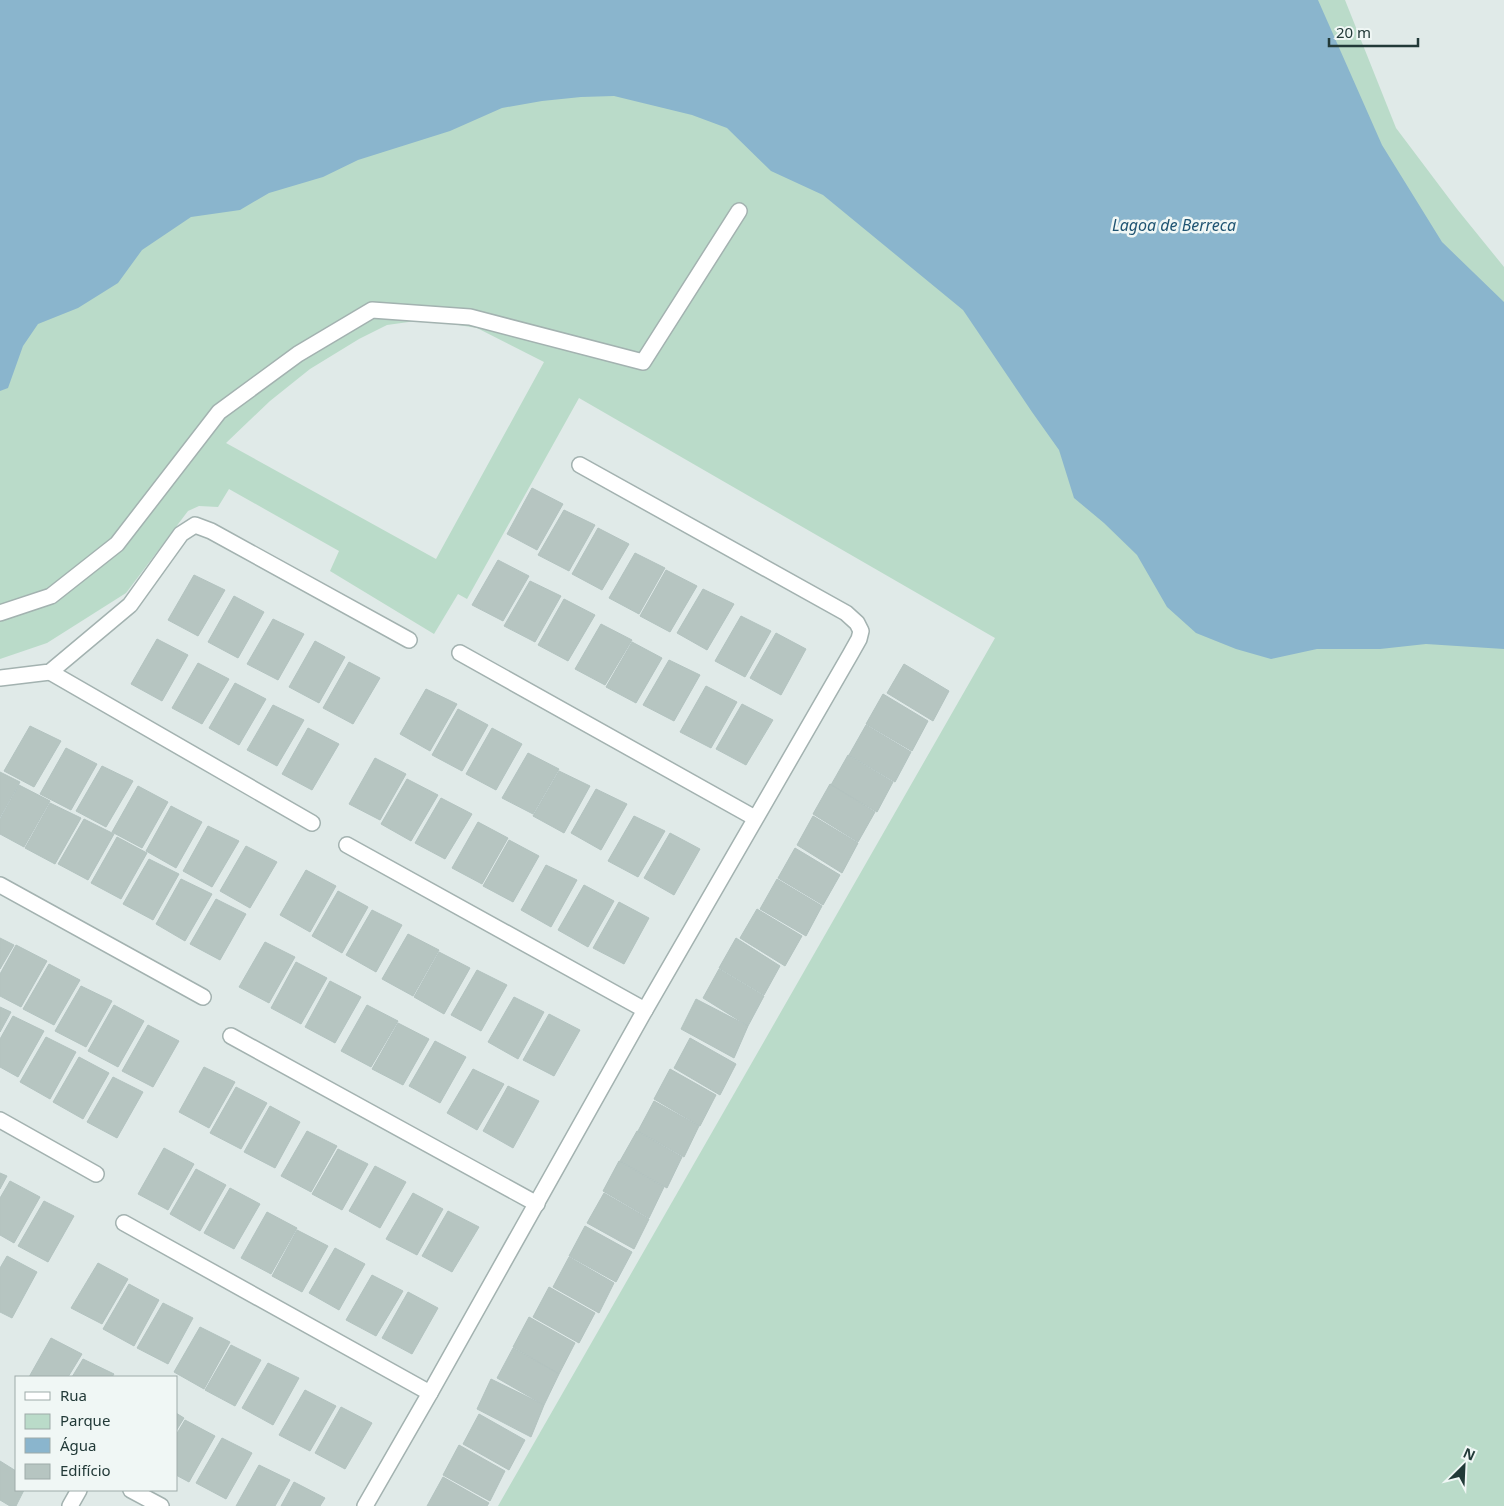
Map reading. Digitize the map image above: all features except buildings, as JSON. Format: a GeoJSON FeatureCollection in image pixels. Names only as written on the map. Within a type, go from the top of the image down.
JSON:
{"type":"FeatureCollection","features":[{"type":"Feature","properties":{"kind":"street"},"geometry":{"type":"LineString","coordinates":[[0,613],[51,596],[117,544],[219,412],[298,354],[372,310],[470,317],[643,362],[739,211]]}},
{"type":"Feature","properties":{"kind":"street"},"geometry":{"type":"LineString","coordinates":[[365,1506],[645,1010],[850,655],[859,639],[861,631],[857,623],[846,613],[580,466]]}},
{"type":"Feature","properties":{"kind":"street"},"geometry":{"type":"LineString","coordinates":[[0,678],[50,672],[130,605],[181,534],[195,525],[211,531],[409,640]]}},
{"type":"Feature","properties":{"kind":"street"},"geometry":{"type":"LineString","coordinates":[[460,653],[755,818]]}},
{"type":"Feature","properties":{"kind":"street"},"geometry":{"type":"LineString","coordinates":[[50,672],[312,823]]}},
{"type":"Feature","properties":{"kind":"street"},"geometry":{"type":"LineString","coordinates":[[347,845],[645,1010]]}},
{"type":"Feature","properties":{"kind":"street"},"geometry":{"type":"LineString","coordinates":[[0,885],[203,997]]}},
{"type":"Feature","properties":{"kind":"street"},"geometry":{"type":"LineString","coordinates":[[231,1036],[537,1204]]}},
{"type":"Feature","properties":{"kind":"street"},"geometry":{"type":"LineString","coordinates":[[0,1120],[96,1174]]}},
{"type":"Feature","properties":{"kind":"street"},"geometry":{"type":"LineString","coordinates":[[124,1223],[430,1393]]}},
{"type":"Feature","properties":{"kind":"street"},"geometry":{"type":"LineString","coordinates":[[70,1506],[78,1491]]}},
{"type":"Feature","properties":{"kind":"street"},"geometry":{"type":"LineString","coordinates":[[133,1491],[161,1506]]}},
{"type":"Feature","properties":{"kind":"green space"},"geometry":{"type":"Polygon","coordinates":[[[0,0],[1345,0],[1396,128],[1457,209],[1504,267],[1504,1506],[498,1506],[995,638],[579,398],[467,599],[458,594],[434,634],[330,571],[339,551],[229,489],[218,507],[199,506],[188,511],[126,593],[47,643],[0,659],[0,0]],[[416,321],[387,325],[359,339],[310,369],[270,401],[226,443],[436,559],[544,362],[477,328],[416,321]]]}},
{"type":"Feature","properties":{"kind":"water","name":"Lagoa de Berreca"},"geometry":{"type":"Polygon","coordinates":[[[0,0],[1318,0],[1382,145],[1442,242],[1504,302],[1504,649],[1426,644],[1380,649],[1317,649],[1271,659],[1236,649],[1196,633],[1167,607],[1137,555],[1104,523],[1074,498],[1059,450],[963,310],[823,195],[771,171],[727,128],[692,115],[614,96],[542,101],[502,108],[450,131],[358,160],[323,177],[269,193],[240,210],[191,217],[142,250],[118,283],[78,308],[38,324],[23,346],[8,388],[0,391],[0,0]]]}}]}
